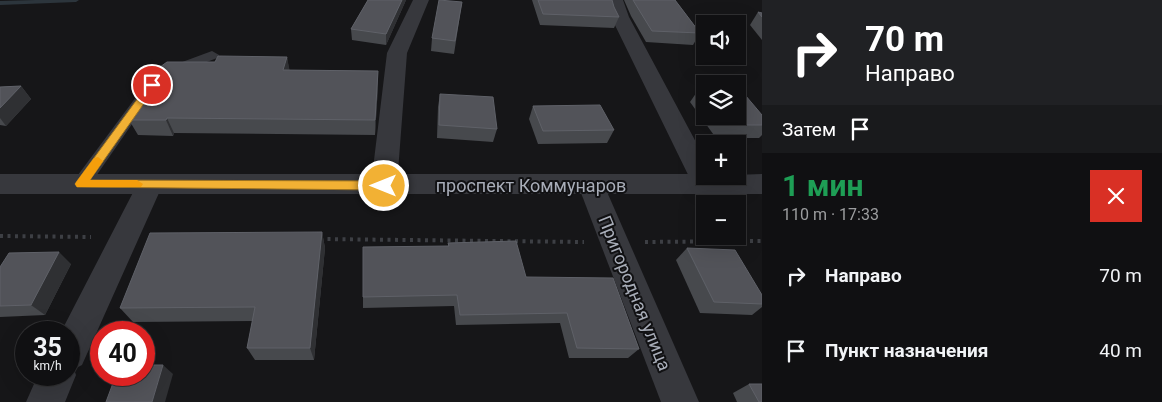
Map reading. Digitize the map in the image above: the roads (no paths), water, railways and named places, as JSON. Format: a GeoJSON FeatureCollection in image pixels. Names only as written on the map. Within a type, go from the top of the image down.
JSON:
{"type":"FeatureCollection","features":[{"type":"Feature","properties":{"kind":"street"},"geometry":{"type":"LineString","coordinates":[[384,186],[397,53],[421,0]]}},
{"type":"Feature","properties":{"kind":"street"},"geometry":{"type":"LineString","coordinates":[[615,0],[620,17],[696,166]]}},
{"type":"Feature","properties":{"kind":"street","name":"проспект Коммунаров"},"geometry":{"type":"LineString","coordinates":[[0,184],[384,186],[696,184]]}},
{"type":"Feature","properties":{"kind":"street"},"geometry":{"type":"LineString","coordinates":[[80,330],[150,184]]}},
{"type":"Feature","properties":{"kind":"street","name":"проспект Коммунаров"},"geometry":{"type":"LineString","coordinates":[[746,184],[762,184]]}},
{"type":"Feature","properties":{"kind":"street","name":"Пригородная улица"},"geometry":{"type":"LineString","coordinates":[[591,185],[680,402]]}},
{"type":"Feature","properties":{"kind":"street"},"geometry":{"type":"LineString","coordinates":[[45,402],[53,386]]}},
{"type":"Feature","properties":{"kind":"lane"},"geometry":{"type":"LineString","coordinates":[[81,184],[152,85],[168,72],[212,55]]}},
{"type":"Feature","properties":{"kind":"waterway"},"geometry":{"type":"LineString","coordinates":[[0,3],[76,0]]}}]}
